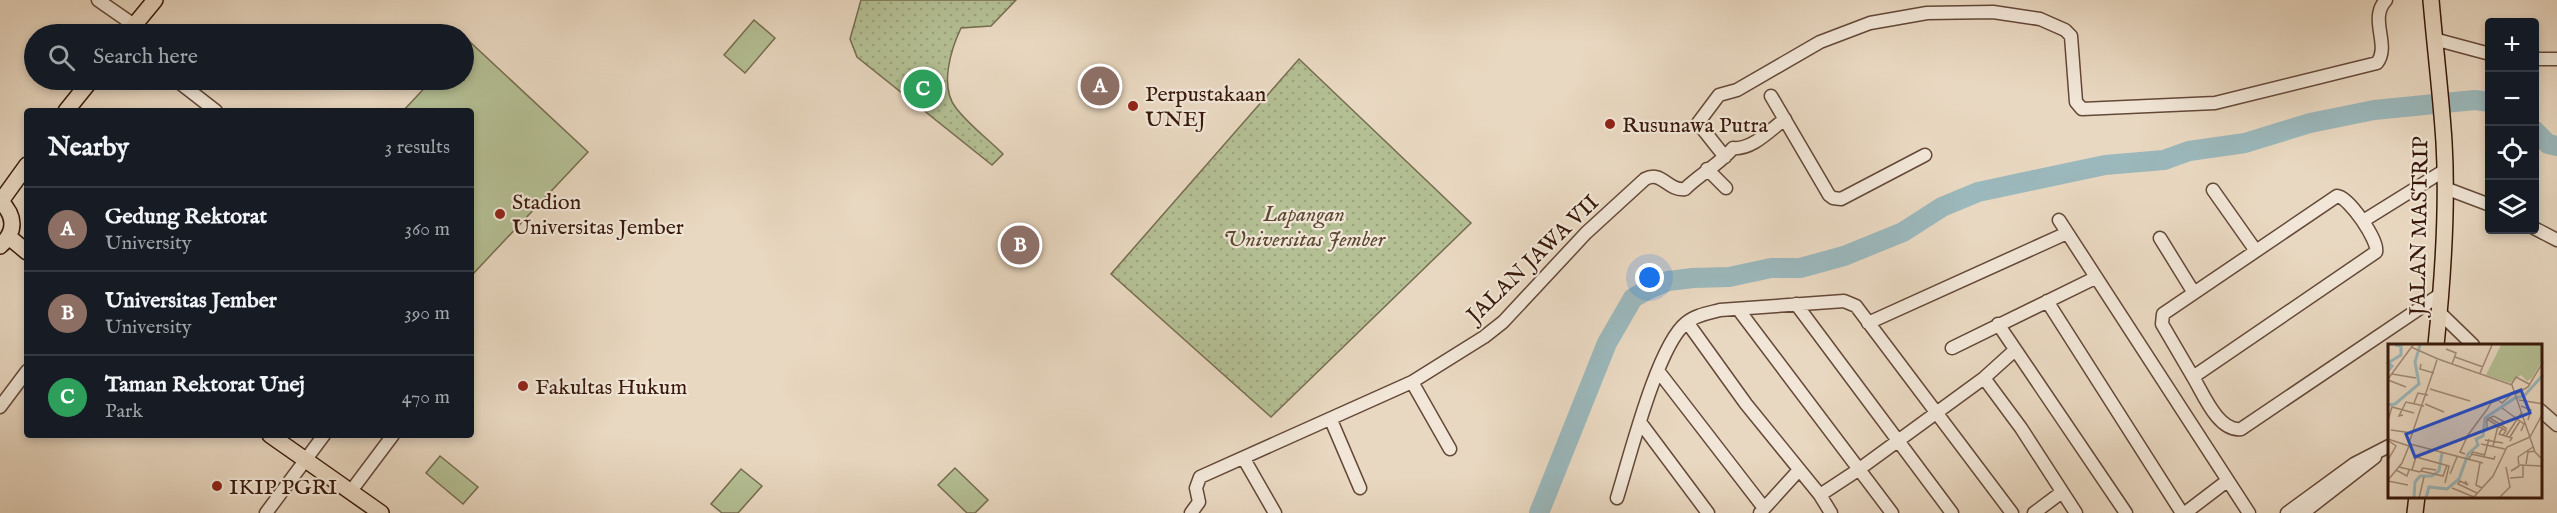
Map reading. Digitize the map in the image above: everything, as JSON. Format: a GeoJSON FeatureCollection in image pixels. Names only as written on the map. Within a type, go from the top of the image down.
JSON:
{"type":"FeatureCollection","features":[{"type":"Feature","properties":{"kind":"main road"},"geometry":{"type":"LineString","coordinates":[[135,24],[155,0]]}},
{"type":"Feature","properties":{"kind":"main road","name":"JALAN MASTRIP"},"geometry":{"type":"LineString","coordinates":[[2431,0],[2445,170],[2441,294],[2436,344]]}},
{"type":"Feature","properties":{"kind":"main road"},"geometry":{"type":"LineString","coordinates":[[68,108],[83,90]]}},
{"type":"Feature","properties":{"kind":"main road"},"geometry":{"type":"LineString","coordinates":[[24,169],[1,201],[12,219],[12,231],[5,242],[24,251]]}},
{"type":"Feature","properties":{"kind":"main road"},"geometry":{"type":"LineString","coordinates":[[274,438],[381,513]]}},
{"type":"Feature","properties":{"kind":"main road"},"geometry":{"type":"LineString","coordinates":[[2415,513],[2417,498]]}},
{"type":"Feature","properties":{"kind":"street"},"geometry":{"type":"LineString","coordinates":[[98,0],[124,24]]}},
{"type":"Feature","properties":{"kind":"street"},"geometry":{"type":"LineString","coordinates":[[1725,157],[1698,123],[1719,95],[1737,90],[1820,42],[1870,23],[1927,14],[1993,12],[2040,19],[2066,30],[2071,36],[2076,102],[2082,109],[2215,104],[2377,63],[2382,54],[2377,14],[2386,0]]}},
{"type":"Feature","properties":{"kind":"street"},"geometry":{"type":"LineString","coordinates":[[2434,39],[2485,53]]}},
{"type":"Feature","properties":{"kind":"street"},"geometry":{"type":"LineString","coordinates":[[2539,59],[2557,59]]}},
{"type":"Feature","properties":{"kind":"street"},"geometry":{"type":"LineString","coordinates":[[189,90],[212,108]]}},
{"type":"Feature","properties":{"kind":"street"},"geometry":{"type":"LineString","coordinates":[[1772,96],[1829,195],[1835,199],[1841,199],[1925,155]]}},
{"type":"Feature","properties":{"kind":"street","name":"JALAN JAWA VII"},"geometry":{"type":"LineString","coordinates":[[1191,513],[1199,502],[1196,485],[1200,477],[1412,382],[1503,322],[1586,232],[1645,179],[1652,176],[1660,177],[1674,188],[1682,190],[1725,157],[1733,148],[1751,145],[1785,119]]}},
{"type":"Feature","properties":{"kind":"street"},"geometry":{"type":"LineString","coordinates":[[1707,169],[1726,188]]}},
{"type":"Feature","properties":{"kind":"street"},"geometry":{"type":"LineString","coordinates":[[2362,221],[2445,170]]}},
{"type":"Feature","properties":{"kind":"street"},"geometry":{"type":"LineString","coordinates":[[2445,188],[2485,203]]}},
{"type":"Feature","properties":{"kind":"street"},"geometry":{"type":"LineString","coordinates":[[2213,190],[2256,251]]}},
{"type":"Feature","properties":{"kind":"street"},"geometry":{"type":"LineString","coordinates":[[2193,377],[2374,255],[2378,246],[2345,198],[2337,196],[2165,312],[2161,320],[2193,377],[2221,421],[2232,429],[2241,429],[2441,294]]}},
{"type":"Feature","properties":{"kind":"street"},"geometry":{"type":"LineString","coordinates":[[2059,220],[2249,513]]}},
{"type":"Feature","properties":{"kind":"street"},"geometry":{"type":"LineString","coordinates":[[2539,230],[2557,240]]}},
{"type":"Feature","properties":{"kind":"street"},"geometry":{"type":"LineString","coordinates":[[1868,323],[2067,233]]}},
{"type":"Feature","properties":{"kind":"street"},"geometry":{"type":"LineString","coordinates":[[2160,238],[2194,293]]}},
{"type":"Feature","properties":{"kind":"street"},"geometry":{"type":"LineString","coordinates":[[1952,348],[2095,278]]}},
{"type":"Feature","properties":{"kind":"street"},"geometry":{"type":"LineString","coordinates":[[1617,498],[1640,422],[1659,372],[1677,332],[1686,322],[1703,314],[1738,309],[1847,301],[1856,306],[2012,513]]}},
{"type":"Feature","properties":{"kind":"street"},"geometry":{"type":"LineString","coordinates":[[2047,301],[2183,513],[2227,481]]}},
{"type":"Feature","properties":{"kind":"street"},"geometry":{"type":"LineString","coordinates":[[1796,304],[1952,513]]}},
{"type":"Feature","properties":{"kind":"street"},"geometry":{"type":"LineString","coordinates":[[1738,309],[1892,513]]}},
{"type":"Feature","properties":{"kind":"street"},"geometry":{"type":"LineString","coordinates":[[2439,312],[2472,344]]}},
{"type":"Feature","properties":{"kind":"street"},"geometry":{"type":"LineString","coordinates":[[1686,322],[1746,404],[1820,495],[1831,513]]}},
{"type":"Feature","properties":{"kind":"street"},"geometry":{"type":"LineString","coordinates":[[1998,324],[2126,513]]}},
{"type":"Feature","properties":{"kind":"street"},"geometry":{"type":"LineString","coordinates":[[1820,495],[1984,378],[2015,350]]}},
{"type":"Feature","properties":{"kind":"street"},"geometry":{"type":"LineString","coordinates":[[1659,372],[1762,510],[1799,470]]}},
{"type":"Feature","properties":{"kind":"street"},"geometry":{"type":"LineString","coordinates":[[0,407],[24,375]]}},
{"type":"Feature","properties":{"kind":"street"},"geometry":{"type":"LineString","coordinates":[[1984,378],[2021,428],[2076,513]]}},
{"type":"Feature","properties":{"kind":"street"},"geometry":{"type":"LineString","coordinates":[[1412,382],[1450,449]]}},
{"type":"Feature","properties":{"kind":"street"},"geometry":{"type":"LineString","coordinates":[[2542,411],[2557,425]]}},
{"type":"Feature","properties":{"kind":"street"},"geometry":{"type":"LineString","coordinates":[[1330,420],[1360,488]]}},
{"type":"Feature","properties":{"kind":"street"},"geometry":{"type":"LineString","coordinates":[[1640,422],[1708,513]]}},
{"type":"Feature","properties":{"kind":"street"},"geometry":{"type":"LineString","coordinates":[[266,513],[322,438]]}},
{"type":"Feature","properties":{"kind":"street"},"geometry":{"type":"LineString","coordinates":[[351,491],[391,438]]}},
{"type":"Feature","properties":{"kind":"street"},"geometry":{"type":"LineString","coordinates":[[2303,513],[2354,464],[2386,448]]}},
{"type":"Feature","properties":{"kind":"street"},"geometry":{"type":"LineString","coordinates":[[1244,459],[1275,513]]}},
{"type":"Feature","properties":{"kind":"street"},"geometry":{"type":"LineString","coordinates":[[2288,513],[2334,484]]}},
{"type":"Feature","properties":{"kind":"street"},"geometry":{"type":"LineString","coordinates":[[2034,513],[2062,492]]}},
{"type":"Feature","properties":{"kind":"green space"},"geometry":{"type":"Polygon","coordinates":[[[861,0],[1016,0],[991,26],[961,28],[948,68],[948,90],[956,108],[1003,154],[992,165],[857,57],[850,39],[861,0]]]}},
{"type":"Feature","properties":{"kind":"green space"},"geometry":{"type":"Polygon","coordinates":[[[754,20],[775,38],[745,73],[724,55],[754,20]]]}},
{"type":"Feature","properties":{"kind":"green space","name":"Stadion Universitas Jember"},"geometry":{"type":"Polygon","coordinates":[[[474,46],[588,152],[474,273],[474,108],[406,108],[423,90],[474,90],[474,46]]]}},
{"type":"Feature","properties":{"kind":"green space","name":"Lapangan Universitas Jember"},"geometry":{"type":"Polygon","coordinates":[[[1299,59],[1471,223],[1271,417],[1111,274],[1299,59]]]}},
{"type":"Feature","properties":{"kind":"green space"},"geometry":{"type":"Polygon","coordinates":[[[440,456],[478,487],[463,504],[426,473],[440,456]]]}},
{"type":"Feature","properties":{"kind":"green space"},"geometry":{"type":"Polygon","coordinates":[[[955,468],[988,500],[975,513],[967,513],[938,485],[955,468]]]}},
{"type":"Feature","properties":{"kind":"green space"},"geometry":{"type":"Polygon","coordinates":[[[741,469],[762,486],[738,513],[722,513],[711,504],[741,469]]]}},
{"type":"Feature","properties":{"kind":"waterway"},"geometry":{"type":"LineString","coordinates":[[1539,513],[1607,343],[1633,298],[1649,289],[1668,281],[1729,277],[1771,268],[1800,268],[1844,256],[1903,232],[1942,207],[1978,192],[2105,165],[2164,160],[2189,151],[2245,143],[2310,123],[2374,110],[2475,100],[2485,101]]}},
{"type":"Feature","properties":{"kind":"waterway"},"geometry":{"type":"LineString","coordinates":[[2539,135],[2548,144],[2557,146]]}},
{"type":"Feature","properties":{"kind":"place","name":"Gedung Rektorat"},"geometry":{"type":"Point","coordinates":[1100,86]}},
{"type":"Feature","properties":{"kind":"place","name":"Taman Rektorat Unej"},"geometry":{"type":"Point","coordinates":[923,89]}},
{"type":"Feature","properties":{"kind":"place","name":"Perpustakaan UNEJ"},"geometry":{"type":"Point","coordinates":[1133,106]}},
{"type":"Feature","properties":{"kind":"place","name":"Rusunawa Putra"},"geometry":{"type":"Point","coordinates":[1610,124]}},
{"type":"Feature","properties":{"kind":"place","name":"Stadion Universitas Jember"},"geometry":{"type":"Point","coordinates":[500,214]}},
{"type":"Feature","properties":{"kind":"place","name":"Universitas Jember"},"geometry":{"type":"Point","coordinates":[1020,245]}},
{"type":"Feature","properties":{"kind":"place","name":"Fakultas Hukum"},"geometry":{"type":"Point","coordinates":[523,386]}},
{"type":"Feature","properties":{"kind":"place","name":"IKIP PGRI"},"geometry":{"type":"Point","coordinates":[217,486]}}]}
